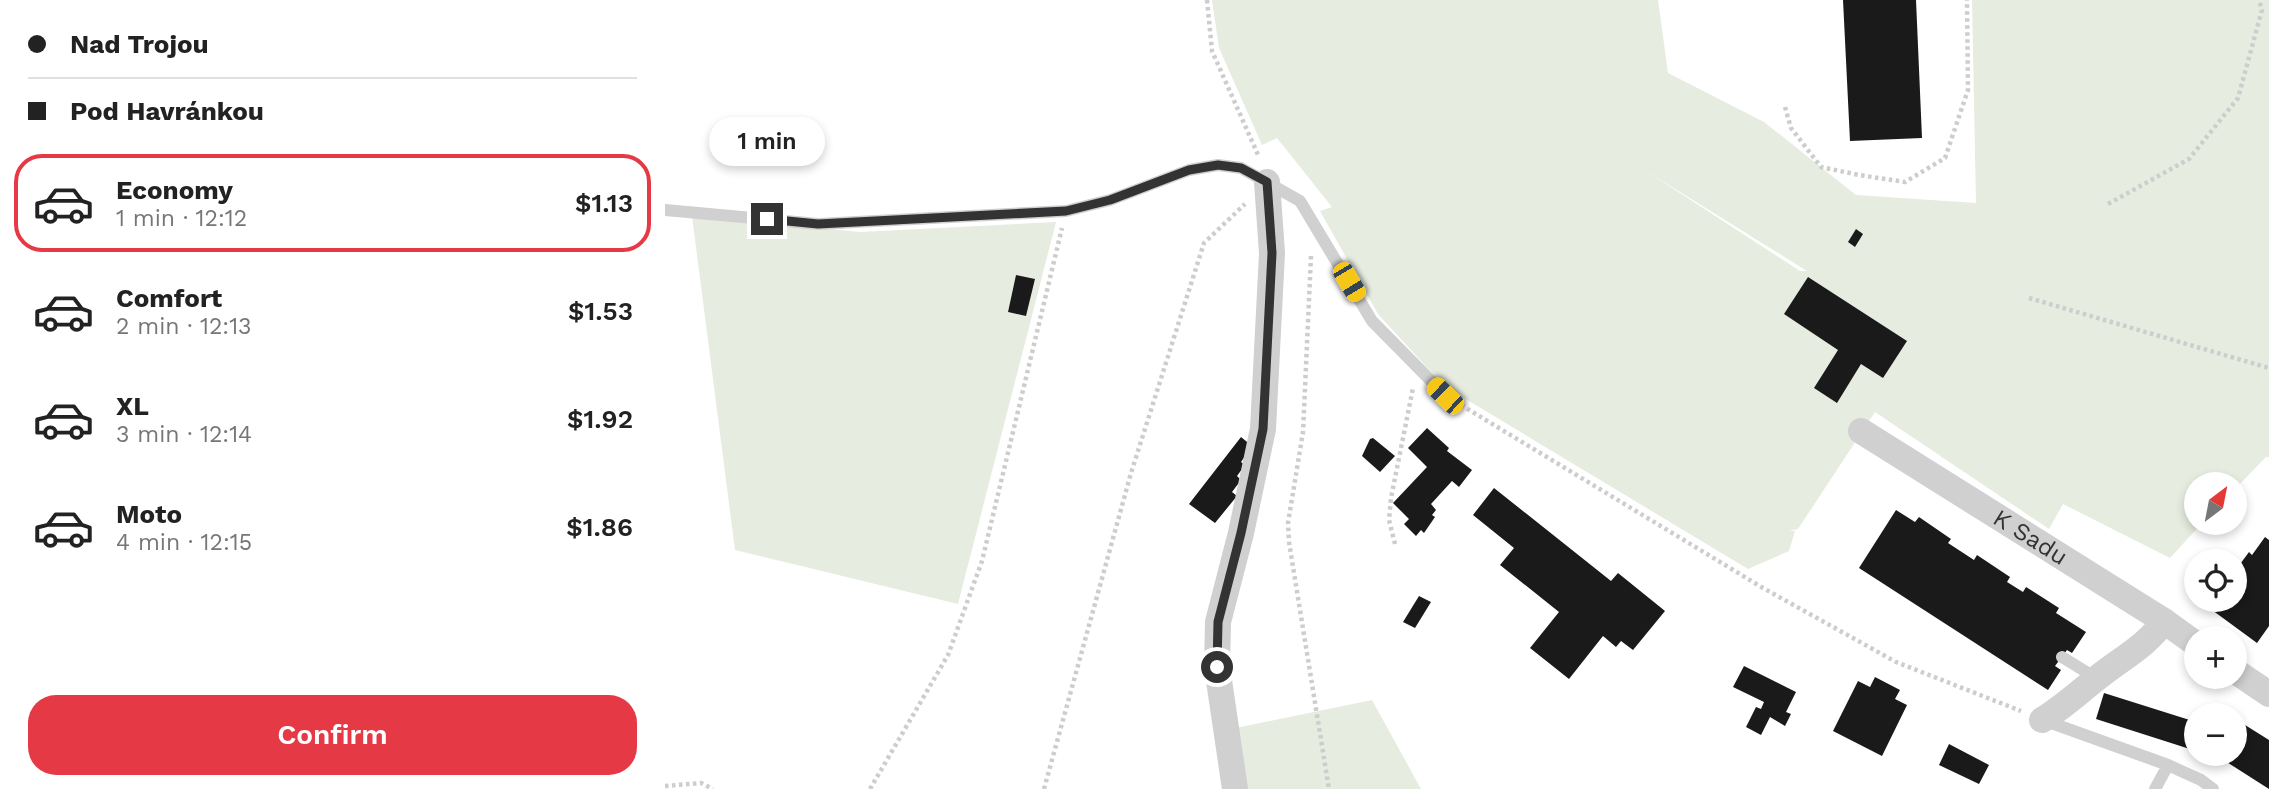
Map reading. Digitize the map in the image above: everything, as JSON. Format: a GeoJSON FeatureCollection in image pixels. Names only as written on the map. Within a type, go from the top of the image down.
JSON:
{"type":"FeatureCollection","features":[{"type":"Feature","properties":{"kind":"street"},"geometry":{"type":"LineString","coordinates":[[1235,789],[1217,667],[1218,622],[1241,533],[1263,429],[1272,253],[1267,182]]}},
{"type":"Feature","properties":{"kind":"street","name":"K Sadu"},"geometry":{"type":"LineString","coordinates":[[1861,431],[2184,635]]}},
{"type":"Feature","properties":{"kind":"street"},"geometry":{"type":"LineString","coordinates":[[2042,720],[2154,635],[2164,621]]}},
{"type":"Feature","properties":{"kind":"street"},"geometry":{"type":"LineString","coordinates":[[2247,679],[2269,694]]}},
{"type":"Feature","properties":{"kind":"lane"},"geometry":{"type":"LineString","coordinates":[[665,210],[818,224],[1066,211],[1110,200],[1189,170],[1218,165],[1241,168],[1300,201],[1372,321],[1445,396]]}},
{"type":"Feature","properties":{"kind":"lane"},"geometry":{"type":"LineString","coordinates":[[2062,657],[2096,678]]}},
{"type":"Feature","properties":{"kind":"lane"},"geometry":{"type":"LineString","coordinates":[[2042,720],[2168,765],[2201,780],[2213,789]]}},
{"type":"Feature","properties":{"kind":"lane"},"geometry":{"type":"LineString","coordinates":[[2155,789],[2168,765]]}},
{"type":"Feature","properties":{"kind":"path"},"geometry":{"type":"LineString","coordinates":[[1044,789],[1131,473],[1204,243],[1267,182],[1255,147],[1212,51],[1207,0]]}},
{"type":"Feature","properties":{"kind":"path"},"geometry":{"type":"LineString","coordinates":[[1785,107],[1791,128],[1821,167],[1905,182],[1945,158],[1968,90],[1967,0]]}},
{"type":"Feature","properties":{"kind":"path"},"geometry":{"type":"LineString","coordinates":[[2108,204],[2189,159],[2238,98],[2262,10],[2259,0]]}},
{"type":"Feature","properties":{"kind":"path"},"geometry":{"type":"LineString","coordinates":[[870,789],[948,655],[982,561],[1066,211]]}},
{"type":"Feature","properties":{"kind":"path"},"geometry":{"type":"LineString","coordinates":[[1313,223],[1303,432],[1289,523],[1289,542],[1329,789]]}},
{"type":"Feature","properties":{"kind":"path"},"geometry":{"type":"LineString","coordinates":[[2029,299],[2269,368]]}},
{"type":"Feature","properties":{"kind":"path"},"geometry":{"type":"LineString","coordinates":[[1395,544],[1389,520],[1391,498],[1413,387],[1414,366]]}},
{"type":"Feature","properties":{"kind":"path"},"geometry":{"type":"LineString","coordinates":[[1445,396],[1763,588],[1896,662],[2042,720]]}},
{"type":"Feature","properties":{"kind":"path"},"geometry":{"type":"LineString","coordinates":[[665,786],[701,783],[713,789]]}},
{"type":"Feature","properties":{"kind":"shaded area"},"geometry":{"type":"Polygon","coordinates":[[[1212,0],[1658,0],[1668,73],[1764,122],[1856,195],[1976,203],[1972,0],[2269,0],[2269,457],[2247,477],[2247,472],[2184,472],[2184,536],[2190,536],[2170,558],[2063,504],[2049,529],[1875,412],[1798,529],[1789,531],[1795,531],[1789,551],[1748,569],[1444,386],[1378,314],[1320,211],[1332,207],[1277,138],[1262,145],[1219,48],[1212,0]],[[1643,169],[1800,271],[1807,271],[1643,169]]]}},
{"type":"Feature","properties":{"kind":"shaded area"},"geometry":{"type":"Polygon","coordinates":[[[692,216],[860,232],[1056,222],[958,604],[735,550],[692,216]],[[1016,275],[1008,312],[1026,316],[1035,280],[1016,275]]]}},
{"type":"Feature","properties":{"kind":"shaded area"},"geometry":{"type":"Polygon","coordinates":[[[1372,700],[1421,789],[1243,789],[1231,729],[1372,700]]]}},
{"type":"Feature","properties":{"kind":"building"},"geometry":{"type":"Polygon","coordinates":[[[1843,0],[1916,0],[1922,138],[1850,141],[1843,0]]]}},
{"type":"Feature","properties":{"kind":"building"},"geometry":{"type":"Polygon","coordinates":[[[1856,229],[1863,234],[1855,247],[1848,242],[1856,229]]]}},
{"type":"Feature","properties":{"kind":"building"},"geometry":{"type":"Polygon","coordinates":[[[1016,275],[1035,279],[1026,316],[1008,312],[1016,275]]]}},
{"type":"Feature","properties":{"kind":"building"},"geometry":{"type":"Polygon","coordinates":[[[1808,277],[1907,341],[1883,378],[1861,364],[1837,403],[1814,388],[1838,350],[1784,314],[1808,277]]]}},
{"type":"Feature","properties":{"kind":"building"},"geometry":{"type":"Polygon","coordinates":[[[1427,428],[1449,448],[1447,451],[1472,470],[1459,487],[1452,481],[1431,504],[1436,510],[1432,515],[1435,517],[1424,533],[1421,530],[1416,536],[1404,524],[1409,519],[1393,503],[1427,467],[1408,448],[1427,428]]]}},
{"type":"Feature","properties":{"kind":"building"},"geometry":{"type":"Polygon","coordinates":[[[1241,437],[1252,446],[1241,462],[1245,465],[1237,476],[1241,480],[1232,492],[1237,496],[1215,523],[1189,504],[1241,437]]]}},
{"type":"Feature","properties":{"kind":"building"},"geometry":{"type":"Polygon","coordinates":[[[1373,438],[1395,456],[1380,472],[1362,456],[1373,438]]]}},
{"type":"Feature","properties":{"kind":"building"},"geometry":{"type":"Polygon","coordinates":[[[1494,488],[1611,581],[1618,573],[1665,611],[1633,650],[1621,641],[1616,647],[1603,636],[1569,679],[1530,648],[1559,612],[1500,565],[1514,548],[1473,515],[1494,488]]]}},
{"type":"Feature","properties":{"kind":"building"},"geometry":{"type":"Polygon","coordinates":[[[1896,510],[1915,522],[1919,517],[1951,539],[1948,543],[1974,560],[1977,555],[2010,577],[2007,582],[2023,592],[2026,587],[2059,608],[2056,613],[2086,632],[2072,653],[2067,650],[2055,666],[2061,670],[2048,690],[1859,568],[1896,510]]]}},
{"type":"Feature","properties":{"kind":"building"},"geometry":{"type":"Polygon","coordinates":[[[2265,537],[2269,540],[2269,626],[2257,643],[2247,636],[2247,626],[2234,626],[2215,612],[2247,612],[2247,555],[2249,552],[2252,555],[2265,537]]]}},
{"type":"Feature","properties":{"kind":"building"},"geometry":{"type":"Polygon","coordinates":[[[1419,596],[1431,602],[1415,628],[1403,622],[1419,596]]]}},
{"type":"Feature","properties":{"kind":"building"},"geometry":{"type":"Polygon","coordinates":[[[1744,666],[1796,692],[1786,712],[1791,714],[1785,726],[1770,717],[1761,735],[1746,727],[1756,707],[1761,709],[1764,702],[1733,687],[1744,666]]]}},
{"type":"Feature","properties":{"kind":"building"},"geometry":{"type":"Polygon","coordinates":[[[1875,677],[1900,690],[1895,699],[1907,705],[1882,756],[1833,731],[1858,681],[1870,687],[1875,677]]]}},
{"type":"Feature","properties":{"kind":"building"},"geometry":{"type":"Polygon","coordinates":[[[2104,693],[2184,718],[2184,747],[2096,719],[2104,693]]]}},
{"type":"Feature","properties":{"kind":"building"},"geometry":{"type":"Polygon","coordinates":[[[2247,726],[2269,740],[2269,789],[2233,766],[2247,766],[2247,726]]]}},
{"type":"Feature","properties":{"kind":"building"},"geometry":{"type":"Polygon","coordinates":[[[1949,744],[1989,765],[1979,784],[1939,765],[1949,744]]]}},
{"type":"Feature","properties":{"kind":"route"},"geometry":{"type":"LineString","coordinates":[[767,219],[818,224],[1066,211],[1110,200],[1189,170],[1218,165],[1241,168],[1267,182],[1272,253],[1263,429],[1241,533],[1218,622],[1217,667]]}}]}
